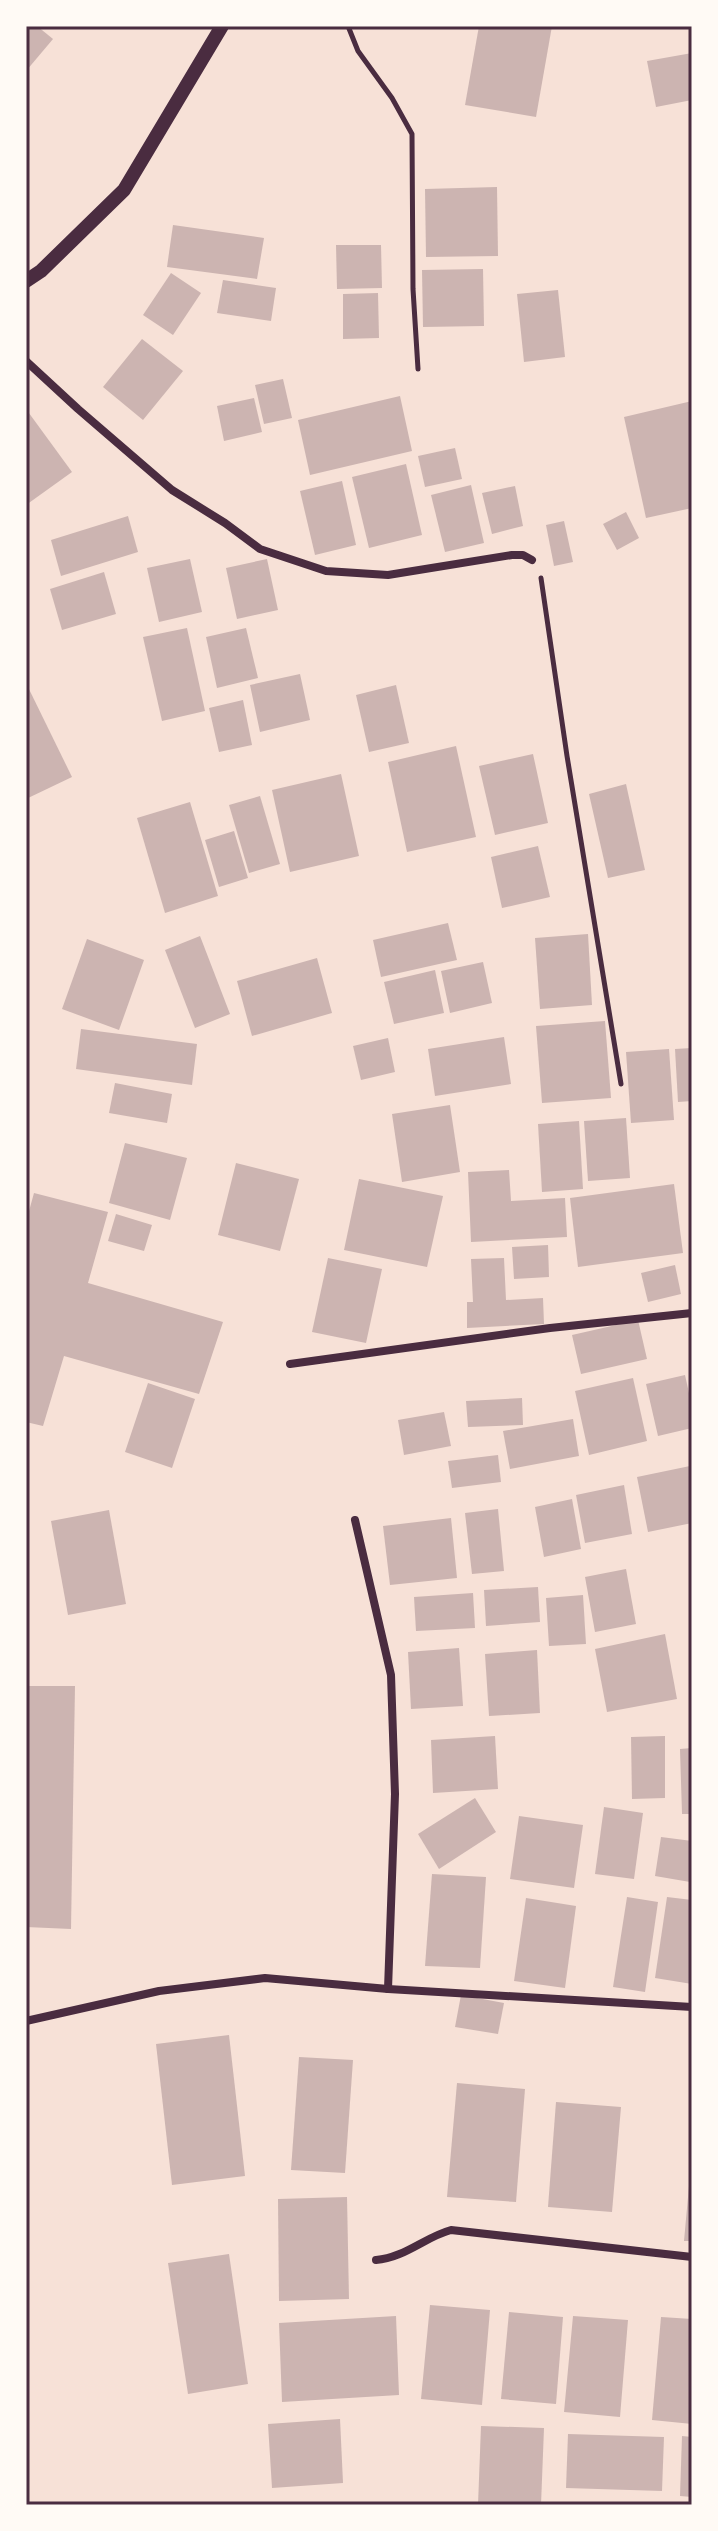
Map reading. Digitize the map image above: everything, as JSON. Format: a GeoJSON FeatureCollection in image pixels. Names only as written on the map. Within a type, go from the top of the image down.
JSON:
{"type":"FeatureCollection","features":[{"type":"Feature","properties":{"kind":"street"},"geometry":{"type":"LineString","coordinates":[[26,281],[41,271],[124,190],[222,26]]}},
{"type":"Feature","properties":{"kind":"street"},"geometry":{"type":"LineString","coordinates":[[26,361],[172,490],[260,549],[326,571],[388,575],[512,555],[523,555],[532,560]]}},
{"type":"Feature","properties":{"kind":"street"},"geometry":{"type":"LineString","coordinates":[[290,1364],[550,1328],[692,1313]]}},
{"type":"Feature","properties":{"kind":"street"},"geometry":{"type":"LineString","coordinates":[[355,1520],[391,1675],[395,1794],[388,1989]]}},
{"type":"Feature","properties":{"kind":"street"},"geometry":{"type":"LineString","coordinates":[[26,2021],[159,1991],[265,1978],[388,1989],[692,2007]]}},
{"type":"Feature","properties":{"kind":"street"},"geometry":{"type":"LineString","coordinates":[[376,2260],[397,2256],[435,2234],[451,2230],[692,2257]]}},
{"type":"Feature","properties":{"kind":"path"},"geometry":{"type":"LineString","coordinates":[[348,26],[358,51],[392,98],[412,134],[413,289],[418,369]]}},
{"type":"Feature","properties":{"kind":"path"},"geometry":{"type":"LineString","coordinates":[[532,560],[541,578],[621,1084]]}},
{"type":"Feature","properties":{"kind":"building"},"geometry":{"type":"Polygon","coordinates":[[[26,26],[37,26],[53,39],[26,71],[26,26]]]}},
{"type":"Feature","properties":{"kind":"building"},"geometry":{"type":"Polygon","coordinates":[[[479,26],[552,26],[536,117],[465,105],[479,26]]]}},
{"type":"Feature","properties":{"kind":"building"},"geometry":{"type":"Polygon","coordinates":[[[692,53],[692,100],[656,107],[647,61],[692,53]]]}},
{"type":"Feature","properties":{"kind":"building"},"geometry":{"type":"Polygon","coordinates":[[[497,187],[498,256],[426,257],[425,189],[497,187]]]}},
{"type":"Feature","properties":{"kind":"building"},"geometry":{"type":"Polygon","coordinates":[[[173,225],[264,238],[257,279],[167,267],[173,225]]]}},
{"type":"Feature","properties":{"kind":"building"},"geometry":{"type":"Polygon","coordinates":[[[336,245],[381,245],[382,288],[337,289],[336,245]]]}},
{"type":"Feature","properties":{"kind":"building"},"geometry":{"type":"Polygon","coordinates":[[[483,269],[484,326],[423,327],[422,270],[483,269]]]}},
{"type":"Feature","properties":{"kind":"building"},"geometry":{"type":"Polygon","coordinates":[[[171,273],[201,293],[173,335],[143,315],[171,273]]]}},
{"type":"Feature","properties":{"kind":"building"},"geometry":{"type":"Polygon","coordinates":[[[223,280],[276,288],[271,321],[217,313],[223,280]]]}},
{"type":"Feature","properties":{"kind":"building"},"geometry":{"type":"Polygon","coordinates":[[[558,290],[565,357],[524,362],[517,294],[558,290]]]}},
{"type":"Feature","properties":{"kind":"building"},"geometry":{"type":"Polygon","coordinates":[[[378,293],[379,338],[343,339],[343,294],[378,293]]]}},
{"type":"Feature","properties":{"kind":"building"},"geometry":{"type":"Polygon","coordinates":[[[142,339],[183,371],[143,420],[103,387],[142,339]]]}},
{"type":"Feature","properties":{"kind":"building"},"geometry":{"type":"Polygon","coordinates":[[[283,379],[292,418],[264,424],[255,385],[283,379]]]}},
{"type":"Feature","properties":{"kind":"building"},"geometry":{"type":"Polygon","coordinates":[[[400,396],[412,451],[310,475],[298,420],[400,396]]]}},
{"type":"Feature","properties":{"kind":"building"},"geometry":{"type":"Polygon","coordinates":[[[254,398],[262,432],[224,441],[217,406],[254,398]]]}},
{"type":"Feature","properties":{"kind":"building"},"geometry":{"type":"Polygon","coordinates":[[[692,401],[692,508],[646,518],[624,417],[692,401]]]}},
{"type":"Feature","properties":{"kind":"building"},"geometry":{"type":"Polygon","coordinates":[[[26,409],[72,472],[26,505],[26,409]]]}},
{"type":"Feature","properties":{"kind":"building"},"geometry":{"type":"Polygon","coordinates":[[[455,448],[462,479],[425,487],[418,456],[455,448]]]}},
{"type":"Feature","properties":{"kind":"building"},"geometry":{"type":"Polygon","coordinates":[[[406,464],[422,535],[369,548],[352,477],[406,464]]]}},
{"type":"Feature","properties":{"kind":"building"},"geometry":{"type":"Polygon","coordinates":[[[342,481],[356,545],[315,555],[300,491],[342,481]]]}},
{"type":"Feature","properties":{"kind":"building"},"geometry":{"type":"Polygon","coordinates":[[[471,485],[484,543],[445,552],[431,495],[471,485]]]}},
{"type":"Feature","properties":{"kind":"building"},"geometry":{"type":"Polygon","coordinates":[[[515,486],[523,526],[492,534],[482,493],[515,486]]]}},
{"type":"Feature","properties":{"kind":"building"},"geometry":{"type":"Polygon","coordinates":[[[626,512],[639,538],[617,550],[603,524],[626,512]]]}},
{"type":"Feature","properties":{"kind":"building"},"geometry":{"type":"Polygon","coordinates":[[[128,516],[138,552],[61,576],[51,540],[128,516]]]}},
{"type":"Feature","properties":{"kind":"building"},"geometry":{"type":"Polygon","coordinates":[[[564,521],[573,562],[554,566],[546,525],[564,521]]]}},
{"type":"Feature","properties":{"kind":"building"},"geometry":{"type":"Polygon","coordinates":[[[190,559],[202,612],[159,622],[147,568],[190,559]]]}},
{"type":"Feature","properties":{"kind":"building"},"geometry":{"type":"Polygon","coordinates":[[[267,559],[278,610],[237,619],[226,568],[267,559]]]}},
{"type":"Feature","properties":{"kind":"building"},"geometry":{"type":"Polygon","coordinates":[[[104,572],[116,614],[62,630],[50,589],[104,572]]]}},
{"type":"Feature","properties":{"kind":"building"},"geometry":{"type":"Polygon","coordinates":[[[187,628],[205,711],[162,721],[143,637],[187,628]]]}},
{"type":"Feature","properties":{"kind":"building"},"geometry":{"type":"Polygon","coordinates":[[[246,628],[258,678],[217,688],[206,637],[246,628]]]}},
{"type":"Feature","properties":{"kind":"building"},"geometry":{"type":"Polygon","coordinates":[[[300,674],[310,720],[260,732],[250,685],[300,674]]]}},
{"type":"Feature","properties":{"kind":"building"},"geometry":{"type":"Polygon","coordinates":[[[26,683],[72,777],[26,799],[26,683]]]}},
{"type":"Feature","properties":{"kind":"building"},"geometry":{"type":"Polygon","coordinates":[[[396,685],[409,743],[369,752],[356,695],[396,685]]]}},
{"type":"Feature","properties":{"kind":"building"},"geometry":{"type":"Polygon","coordinates":[[[243,700],[252,745],[219,752],[209,708],[243,700]]]}},
{"type":"Feature","properties":{"kind":"building"},"geometry":{"type":"Polygon","coordinates":[[[456,746],[476,837],[407,852],[388,762],[456,746]]]}},
{"type":"Feature","properties":{"kind":"building"},"geometry":{"type":"Polygon","coordinates":[[[533,754],[548,823],[495,835],[479,766],[533,754]]]}},
{"type":"Feature","properties":{"kind":"building"},"geometry":{"type":"Polygon","coordinates":[[[341,774],[359,856],[290,872],[272,790],[341,774]]]}},
{"type":"Feature","properties":{"kind":"building"},"geometry":{"type":"Polygon","coordinates":[[[626,784],[645,870],[608,878],[589,794],[626,784]]]}},
{"type":"Feature","properties":{"kind":"building"},"geometry":{"type":"Polygon","coordinates":[[[260,796],[280,864],[249,873],[229,805],[260,796]]]}},
{"type":"Feature","properties":{"kind":"building"},"geometry":{"type":"Polygon","coordinates":[[[190,802],[218,896],[165,913],[137,818],[190,802]]]}},
{"type":"Feature","properties":{"kind":"building"},"geometry":{"type":"Polygon","coordinates":[[[234,831],[248,878],[219,887],[205,840],[234,831]]]}},
{"type":"Feature","properties":{"kind":"building"},"geometry":{"type":"Polygon","coordinates":[[[538,846],[550,897],[502,908],[491,857],[538,846]]]}},
{"type":"Feature","properties":{"kind":"building"},"geometry":{"type":"Polygon","coordinates":[[[448,923],[457,960],[381,977],[373,940],[448,923]]]}},
{"type":"Feature","properties":{"kind":"building"},"geometry":{"type":"Polygon","coordinates":[[[588,934],[592,1005],[540,1009],[535,938],[588,934]]]}},
{"type":"Feature","properties":{"kind":"building"},"geometry":{"type":"Polygon","coordinates":[[[200,936],[230,1014],[195,1028],[165,950],[200,936]]]}},
{"type":"Feature","properties":{"kind":"building"},"geometry":{"type":"Polygon","coordinates":[[[87,939],[144,960],[119,1030],[62,1009],[87,939]]]}},
{"type":"Feature","properties":{"kind":"building"},"geometry":{"type":"Polygon","coordinates":[[[317,958],[332,1013],[252,1036],[237,981],[317,958]]]}},
{"type":"Feature","properties":{"kind":"building"},"geometry":{"type":"Polygon","coordinates":[[[483,962],[492,1003],[450,1013],[441,971],[483,962]]]}},
{"type":"Feature","properties":{"kind":"building"},"geometry":{"type":"Polygon","coordinates":[[[435,970],[444,1013],[394,1024],[384,982],[435,970]]]}},
{"type":"Feature","properties":{"kind":"building"},"geometry":{"type":"Polygon","coordinates":[[[605,1021],[611,1098],[542,1103],[536,1026],[605,1021]]]}},
{"type":"Feature","properties":{"kind":"building"},"geometry":{"type":"Polygon","coordinates":[[[81,1029],[197,1044],[192,1085],[76,1069],[81,1029]]]}},
{"type":"Feature","properties":{"kind":"building"},"geometry":{"type":"Polygon","coordinates":[[[504,1037],[511,1084],[435,1096],[428,1049],[504,1037]]]}},
{"type":"Feature","properties":{"kind":"building"},"geometry":{"type":"Polygon","coordinates":[[[388,1038],[395,1072],[361,1080],[353,1046],[388,1038]]]}},
{"type":"Feature","properties":{"kind":"building"},"geometry":{"type":"Polygon","coordinates":[[[692,1048],[692,1101],[678,1102],[675,1049],[692,1048]]]}},
{"type":"Feature","properties":{"kind":"building"},"geometry":{"type":"Polygon","coordinates":[[[669,1049],[674,1120],[631,1123],[626,1052],[669,1049]]]}},
{"type":"Feature","properties":{"kind":"building"},"geometry":{"type":"Polygon","coordinates":[[[115,1083],[172,1094],[167,1123],[109,1113],[115,1083]]]}},
{"type":"Feature","properties":{"kind":"building"},"geometry":{"type":"Polygon","coordinates":[[[450,1105],[460,1172],[402,1182],[392,1114],[450,1105]]]}},
{"type":"Feature","properties":{"kind":"building"},"geometry":{"type":"Polygon","coordinates":[[[626,1118],[630,1178],[588,1181],[584,1121],[626,1118]]]}},
{"type":"Feature","properties":{"kind":"building"},"geometry":{"type":"Polygon","coordinates":[[[579,1121],[583,1189],[542,1192],[538,1124],[579,1121]]]}},
{"type":"Feature","properties":{"kind":"building"},"geometry":{"type":"Polygon","coordinates":[[[125,1143],[187,1158],[170,1220],[109,1203],[125,1143]]]}},
{"type":"Feature","properties":{"kind":"building"},"geometry":{"type":"Polygon","coordinates":[[[236,1163],[299,1179],[280,1251],[218,1235],[236,1163]]]}},
{"type":"Feature","properties":{"kind":"building"},"geometry":{"type":"Polygon","coordinates":[[[509,1170],[511,1201],[565,1198],[567,1237],[471,1242],[468,1172],[509,1170]]]}},
{"type":"Feature","properties":{"kind":"building"},"geometry":{"type":"Polygon","coordinates":[[[359,1179],[443,1196],[427,1267],[344,1250],[359,1179]]]}},
{"type":"Feature","properties":{"kind":"building"},"geometry":{"type":"Polygon","coordinates":[[[674,1184],[683,1253],[578,1267],[570,1198],[674,1184]]]}},
{"type":"Feature","properties":{"kind":"building"},"geometry":{"type":"Polygon","coordinates":[[[34,1193],[108,1212],[88,1283],[223,1322],[199,1394],[64,1356],[43,1426],[26,1422],[26,1222],[34,1193]]]}},
{"type":"Feature","properties":{"kind":"building"},"geometry":{"type":"Polygon","coordinates":[[[116,1214],[152,1225],[144,1251],[108,1241],[116,1214]]]}},
{"type":"Feature","properties":{"kind":"building"},"geometry":{"type":"Polygon","coordinates":[[[548,1245],[549,1277],[514,1279],[512,1247],[548,1245]]]}},
{"type":"Feature","properties":{"kind":"building"},"geometry":{"type":"Polygon","coordinates":[[[328,1258],[382,1269],[366,1343],[312,1332],[328,1258]]]}},
{"type":"Feature","properties":{"kind":"building"},"geometry":{"type":"Polygon","coordinates":[[[504,1258],[506,1300],[543,1298],[544,1324],[467,1328],[467,1302],[473,1302],[471,1259],[504,1258]]]}},
{"type":"Feature","properties":{"kind":"building"},"geometry":{"type":"Polygon","coordinates":[[[675,1265],[681,1294],[648,1302],[641,1273],[675,1265]]]}},
{"type":"Feature","properties":{"kind":"building"},"geometry":{"type":"Polygon","coordinates":[[[638,1320],[647,1359],[581,1374],[572,1335],[638,1320]]]}},
{"type":"Feature","properties":{"kind":"building"},"geometry":{"type":"Polygon","coordinates":[[[685,1375],[692,1407],[692,1428],[658,1436],[646,1384],[685,1375]]]}},
{"type":"Feature","properties":{"kind":"building"},"geometry":{"type":"Polygon","coordinates":[[[633,1378],[647,1441],[589,1455],[575,1391],[633,1378]]]}},
{"type":"Feature","properties":{"kind":"building"},"geometry":{"type":"Polygon","coordinates":[[[148,1383],[195,1399],[172,1468],[125,1452],[148,1383]]]}},
{"type":"Feature","properties":{"kind":"building"},"geometry":{"type":"Polygon","coordinates":[[[522,1398],[523,1425],[468,1427],[466,1401],[522,1398]]]}},
{"type":"Feature","properties":{"kind":"building"},"geometry":{"type":"Polygon","coordinates":[[[444,1412],[451,1446],[404,1455],[398,1420],[444,1412]]]}},
{"type":"Feature","properties":{"kind":"building"},"geometry":{"type":"Polygon","coordinates":[[[573,1419],[579,1456],[510,1469],[503,1431],[573,1419]]]}},
{"type":"Feature","properties":{"kind":"building"},"geometry":{"type":"Polygon","coordinates":[[[498,1455],[501,1482],[452,1488],[448,1461],[498,1455]]]}},
{"type":"Feature","properties":{"kind":"building"},"geometry":{"type":"Polygon","coordinates":[[[690,1466],[692,1523],[648,1532],[637,1477],[690,1466]]]}},
{"type":"Feature","properties":{"kind":"building"},"geometry":{"type":"Polygon","coordinates":[[[624,1485],[632,1534],[585,1543],[576,1495],[624,1485]]]}},
{"type":"Feature","properties":{"kind":"building"},"geometry":{"type":"Polygon","coordinates":[[[572,1499],[581,1549],[544,1557],[535,1507],[572,1499]]]}},
{"type":"Feature","properties":{"kind":"building"},"geometry":{"type":"Polygon","coordinates":[[[498,1509],[504,1571],[472,1574],[465,1513],[498,1509]]]}},
{"type":"Feature","properties":{"kind":"building"},"geometry":{"type":"Polygon","coordinates":[[[109,1510],[126,1604],[68,1615],[51,1521],[109,1510]]]}},
{"type":"Feature","properties":{"kind":"building"},"geometry":{"type":"Polygon","coordinates":[[[451,1518],[457,1578],[390,1585],[383,1526],[451,1518]]]}},
{"type":"Feature","properties":{"kind":"building"},"geometry":{"type":"Polygon","coordinates":[[[626,1569],[636,1624],[595,1632],[585,1577],[626,1569]]]}},
{"type":"Feature","properties":{"kind":"building"},"geometry":{"type":"Polygon","coordinates":[[[538,1587],[540,1622],[486,1626],[484,1590],[538,1587]]]}},
{"type":"Feature","properties":{"kind":"building"},"geometry":{"type":"Polygon","coordinates":[[[473,1593],[475,1628],[416,1631],[414,1597],[473,1593]]]}},
{"type":"Feature","properties":{"kind":"building"},"geometry":{"type":"Polygon","coordinates":[[[583,1595],[586,1644],[549,1646],[546,1598],[583,1595]]]}},
{"type":"Feature","properties":{"kind":"building"},"geometry":{"type":"Polygon","coordinates":[[[665,1634],[677,1699],[607,1712],[595,1649],[665,1634]]]}},
{"type":"Feature","properties":{"kind":"building"},"geometry":{"type":"Polygon","coordinates":[[[459,1648],[463,1706],[411,1709],[408,1652],[459,1648]]]}},
{"type":"Feature","properties":{"kind":"building"},"geometry":{"type":"Polygon","coordinates":[[[537,1650],[540,1713],[489,1716],[485,1654],[537,1650]]]}},
{"type":"Feature","properties":{"kind":"building"},"geometry":{"type":"Polygon","coordinates":[[[26,1686],[75,1686],[71,1929],[26,1927],[26,1686]]]}},
{"type":"Feature","properties":{"kind":"building"},"geometry":{"type":"Polygon","coordinates":[[[495,1736],[498,1789],[433,1793],[431,1740],[495,1736]]]}},
{"type":"Feature","properties":{"kind":"building"},"geometry":{"type":"Polygon","coordinates":[[[665,1736],[665,1798],[632,1799],[631,1737],[665,1736]]]}},
{"type":"Feature","properties":{"kind":"building"},"geometry":{"type":"Polygon","coordinates":[[[692,1748],[692,1814],[682,1814],[680,1749],[692,1748]]]}},
{"type":"Feature","properties":{"kind":"building"},"geometry":{"type":"Polygon","coordinates":[[[475,1798],[496,1832],[439,1869],[418,1834],[475,1798]]]}},
{"type":"Feature","properties":{"kind":"building"},"geometry":{"type":"Polygon","coordinates":[[[604,1807],[643,1813],[634,1879],[595,1874],[604,1807]]]}},
{"type":"Feature","properties":{"kind":"building"},"geometry":{"type":"Polygon","coordinates":[[[519,1816],[583,1825],[574,1888],[510,1879],[519,1816]]]}},
{"type":"Feature","properties":{"kind":"building"},"geometry":{"type":"Polygon","coordinates":[[[661,1837],[692,1841],[690,1882],[655,1876],[661,1837]]]}},
{"type":"Feature","properties":{"kind":"building"},"geometry":{"type":"Polygon","coordinates":[[[432,1874],[486,1877],[480,1968],[425,1966],[432,1874]]]}},
{"type":"Feature","properties":{"kind":"building"},"geometry":{"type":"Polygon","coordinates":[[[627,1897],[658,1902],[645,1992],[613,1987],[627,1897]]]}},
{"type":"Feature","properties":{"kind":"building"},"geometry":{"type":"Polygon","coordinates":[[[667,1897],[692,1900],[692,1984],[655,1978],[667,1897]]]}},
{"type":"Feature","properties":{"kind":"building"},"geometry":{"type":"Polygon","coordinates":[[[526,1898],[576,1906],[565,1988],[514,1981],[526,1898]]]}},
{"type":"Feature","properties":{"kind":"building"},"geometry":{"type":"Polygon","coordinates":[[[461,1995],[504,2003],[498,2034],[455,2027],[461,1995]]]}},
{"type":"Feature","properties":{"kind":"building"},"geometry":{"type":"Polygon","coordinates":[[[229,2035],[245,2176],[172,2185],[156,2044],[229,2035]]]}},
{"type":"Feature","properties":{"kind":"building"},"geometry":{"type":"Polygon","coordinates":[[[299,2057],[353,2060],[345,2173],[291,2170],[299,2057]]]}},
{"type":"Feature","properties":{"kind":"building"},"geometry":{"type":"Polygon","coordinates":[[[457,2083],[525,2089],[516,2202],[447,2197],[457,2083]]]}},
{"type":"Feature","properties":{"kind":"building"},"geometry":{"type":"Polygon","coordinates":[[[556,2102],[621,2107],[612,2212],[548,2207],[556,2102]]]}},
{"type":"Feature","properties":{"kind":"building"},"geometry":{"type":"Polygon","coordinates":[[[690,2175],[692,2241],[684,2241],[690,2175]]]}},
{"type":"Feature","properties":{"kind":"building"},"geometry":{"type":"Polygon","coordinates":[[[347,2197],[349,2299],[279,2301],[278,2199],[347,2197]]]}},
{"type":"Feature","properties":{"kind":"building"},"geometry":{"type":"Polygon","coordinates":[[[229,2254],[248,2384],[188,2394],[168,2263],[229,2254]]]}},
{"type":"Feature","properties":{"kind":"building"},"geometry":{"type":"Polygon","coordinates":[[[430,2305],[490,2310],[482,2405],[421,2399],[430,2305]]]}},
{"type":"Feature","properties":{"kind":"building"},"geometry":{"type":"Polygon","coordinates":[[[509,2312],[563,2317],[556,2404],[501,2399],[509,2312]]]}},
{"type":"Feature","properties":{"kind":"building"},"geometry":{"type":"Polygon","coordinates":[[[396,2316],[399,2395],[282,2402],[279,2323],[396,2316]]]}},
{"type":"Feature","properties":{"kind":"building"},"geometry":{"type":"Polygon","coordinates":[[[573,2316],[628,2320],[620,2417],[564,2412],[573,2316]]]}},
{"type":"Feature","properties":{"kind":"building"},"geometry":{"type":"Polygon","coordinates":[[[661,2317],[692,2319],[692,2424],[652,2420],[661,2317]]]}},
{"type":"Feature","properties":{"kind":"building"},"geometry":{"type":"Polygon","coordinates":[[[340,2419],[343,2483],[272,2488],[268,2424],[340,2419]]]}},
{"type":"Feature","properties":{"kind":"building"},"geometry":{"type":"Polygon","coordinates":[[[481,2426],[544,2428],[541,2505],[478,2505],[481,2426]]]}},
{"type":"Feature","properties":{"kind":"building"},"geometry":{"type":"Polygon","coordinates":[[[568,2434],[664,2437],[662,2491],[566,2488],[568,2434]]]}},
{"type":"Feature","properties":{"kind":"building"},"geometry":{"type":"Polygon","coordinates":[[[682,2436],[692,2437],[692,2497],[680,2496],[682,2436]]]}}]}
